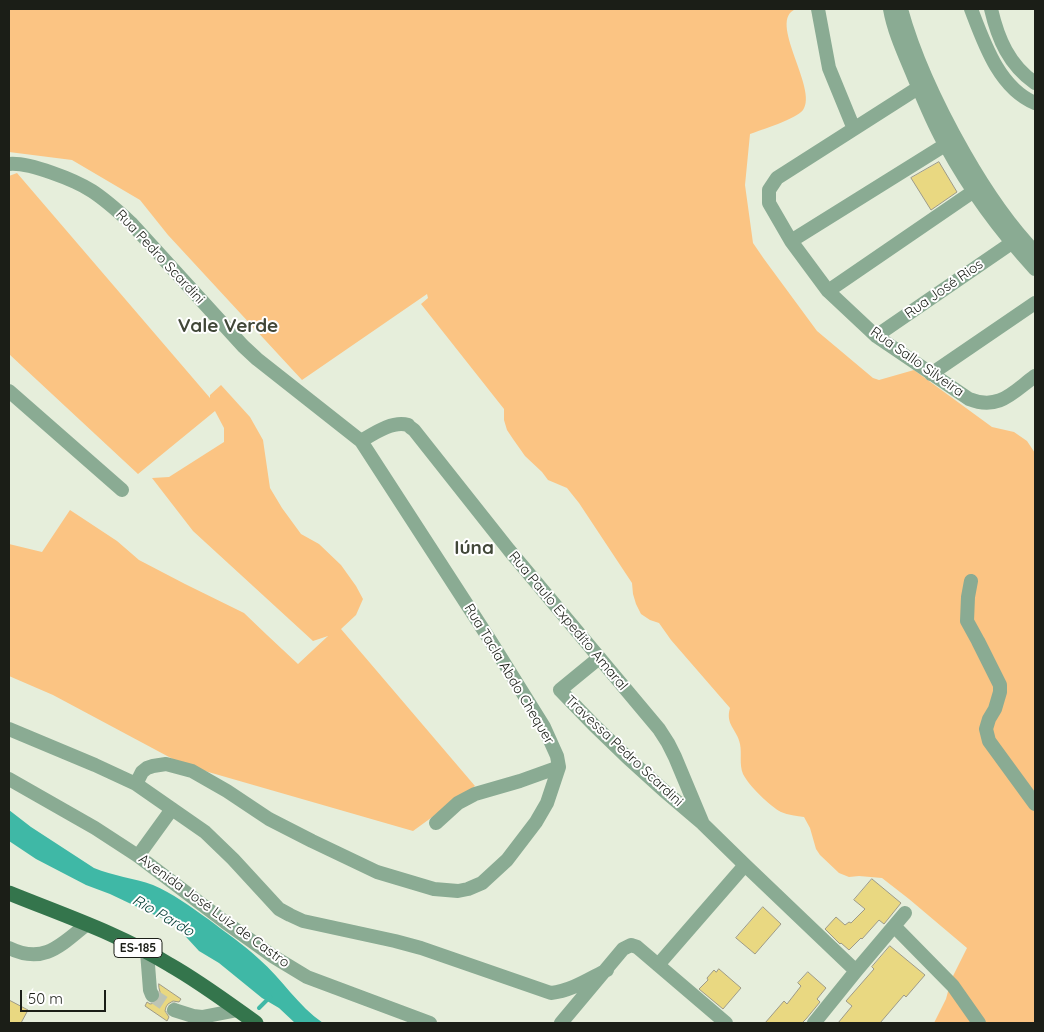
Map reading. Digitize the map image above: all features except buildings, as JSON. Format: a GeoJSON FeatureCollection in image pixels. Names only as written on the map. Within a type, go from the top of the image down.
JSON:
{"type":"FeatureCollection","features":[{"type":"Feature","properties":{"kind":"main road","name":"ES-185"},"geometry":{"type":"LineString","coordinates":[[9,893],[87,924],[170,964],[256,1023]]}},
{"type":"Feature","properties":{"kind":"street"},"geometry":{"type":"LineString","coordinates":[[818,9],[829,68],[854,129],[918,88]]}},
{"type":"Feature","properties":{"kind":"street"},"geometry":{"type":"LineString","coordinates":[[890,9],[899,40],[918,88],[945,145],[990,214],[1035,269]]}},
{"type":"Feature","properties":{"kind":"street"},"geometry":{"type":"LineString","coordinates":[[901,9],[919,63],[954,135],[998,208],[1022,239],[1035,252]]}},
{"type":"Feature","properties":{"kind":"street"},"geometry":{"type":"LineString","coordinates":[[971,9],[987,49],[1001,73],[1021,95],[1035,103]]}},
{"type":"Feature","properties":{"kind":"street"},"geometry":{"type":"LineString","coordinates":[[991,9],[996,30],[1010,57],[1026,77],[1035,83]]}},
{"type":"Feature","properties":{"kind":"street","name":"Rua Sallo Silveira"},"geometry":{"type":"LineString","coordinates":[[854,129],[777,178],[769,190],[769,203],[791,241],[828,291],[876,336],[970,399],[987,404],[1002,400],[1035,376]]}},
{"type":"Feature","properties":{"kind":"street"},"geometry":{"type":"LineString","coordinates":[[791,241],[945,145]]}},
{"type":"Feature","properties":{"kind":"street","name":"Rua Pedro Scardini"},"geometry":{"type":"LineString","coordinates":[[9,164],[16,163],[31,166],[76,182],[92,190],[112,205],[131,223],[243,346],[361,441]]}},
{"type":"Feature","properties":{"kind":"street"},"geometry":{"type":"LineString","coordinates":[[828,291],[974,191]]}},
{"type":"Feature","properties":{"kind":"street","name":"Rua José Rios"},"geometry":{"type":"LineString","coordinates":[[876,336],[1013,242]]}},
{"type":"Feature","properties":{"kind":"street"},"geometry":{"type":"LineString","coordinates":[[931,374],[1035,303]]}},
{"type":"Feature","properties":{"kind":"street"},"geometry":{"type":"LineString","coordinates":[[9,391],[122,490]]}},
{"type":"Feature","properties":{"kind":"street","name":"Rua Paulo Expedito Amaral"},"geometry":{"type":"LineString","coordinates":[[361,441],[389,426],[408,425],[414,430],[509,550],[659,729],[668,743],[703,824],[856,971]]}},
{"type":"Feature","properties":{"kind":"street","name":"Rua Tacla Abdo Chequer"},"geometry":{"type":"LineString","coordinates":[[361,441],[544,727],[557,756],[559,767]]}},
{"type":"Feature","properties":{"kind":"street"},"geometry":{"type":"LineString","coordinates":[[971,581],[967,621],[1000,685],[995,709],[986,729],[989,741],[1035,804]]}},
{"type":"Feature","properties":{"kind":"street","name":"Travessa Pedro Scardini"},"geometry":{"type":"LineString","coordinates":[[598,658],[560,690],[621,751],[703,824]]}},
{"type":"Feature","properties":{"kind":"street"},"geometry":{"type":"LineString","coordinates":[[9,729],[95,764],[136,784],[205,832],[233,859],[278,909],[304,921],[421,948],[551,993],[572,988],[607,970]]}},
{"type":"Feature","properties":{"kind":"street"},"geometry":{"type":"LineString","coordinates":[[136,784],[142,772],[153,766],[166,764],[192,771],[227,791],[269,819],[377,872],[434,890],[458,891],[482,883],[507,860],[536,822],[547,803],[559,767]]}},
{"type":"Feature","properties":{"kind":"street"},"geometry":{"type":"LineString","coordinates":[[436,823],[458,804],[475,794],[559,767]]}},
{"type":"Feature","properties":{"kind":"street","name":"Avenida José Luiz de Castro"},"geometry":{"type":"LineString","coordinates":[[9,779],[95,828],[138,856],[260,947],[307,977],[430,1023]]}},
{"type":"Feature","properties":{"kind":"street"},"geometry":{"type":"LineString","coordinates":[[138,856],[172,809]]}},
{"type":"Feature","properties":{"kind":"street"},"geometry":{"type":"LineString","coordinates":[[658,964],[745,866]]}},
{"type":"Feature","properties":{"kind":"street"},"geometry":{"type":"LineString","coordinates":[[814,1023],[904,913]]}},
{"type":"Feature","properties":{"kind":"street"},"geometry":{"type":"LineString","coordinates":[[9,948],[16,952],[44,954],[57,948],[87,924]]}},
{"type":"Feature","properties":{"kind":"street"},"geometry":{"type":"LineString","coordinates":[[894,926],[953,986],[979,1023]]}},
{"type":"Feature","properties":{"kind":"street"},"geometry":{"type":"LineString","coordinates":[[561,1023],[623,949],[630,945],[637,947],[658,964],[726,1023]]}},
{"type":"Feature","properties":{"kind":"street"},"geometry":{"type":"LineString","coordinates":[[147,952],[152,995]]}},
{"type":"Feature","properties":{"kind":"street"},"geometry":{"type":"LineString","coordinates":[[174,1010],[202,1017],[238,1010]]}},
{"type":"Feature","properties":{"kind":"shaded area"},"geometry":{"type":"Polygon","coordinates":[[[9,9],[796,9],[788,16],[787,26],[789,40],[800,72],[806,100],[803,110],[793,117],[750,134],[745,185],[753,243],[817,331],[873,378],[879,380],[914,370],[992,427],[1014,432],[1027,441],[1035,453],[1035,1023],[934,1023],[946,999],[951,980],[967,948],[882,878],[849,877],[839,873],[816,849],[810,828],[804,817],[790,815],[776,809],[750,784],[743,774],[739,739],[729,719],[730,708],[671,640],[659,623],[641,614],[633,594],[632,583],[567,488],[548,480],[525,456],[507,430],[504,420],[504,409],[421,304],[428,298],[427,294],[302,380],[168,235],[140,200],[72,160],[9,152],[9,9]]]}},
{"type":"Feature","properties":{"kind":"shaded area"},"geometry":{"type":"Polygon","coordinates":[[[17,173],[210,398],[210,395],[221,385],[250,417],[263,440],[270,488],[282,508],[301,534],[319,544],[341,565],[356,586],[363,599],[356,615],[341,629],[475,786],[413,831],[184,765],[53,695],[9,676],[9,544],[42,552],[70,510],[117,541],[139,560],[244,613],[298,664],[328,636],[313,641],[193,531],[152,478],[169,477],[224,442],[224,428],[215,411],[138,474],[9,354],[9,176],[17,173]]]}},
{"type":"Feature","properties":{"kind":"water","name":"Rio Pardo"},"geometry":{"type":"Polygon","coordinates":[[[9,810],[31,827],[94,868],[153,885],[188,905],[253,954],[306,1009],[323,1023],[295,1023],[279,1008],[262,998],[219,963],[199,951],[169,921],[86,885],[36,859],[9,841],[9,810]]]}},
{"type":"Feature","properties":{"kind":"waterway"},"geometry":{"type":"LineString","coordinates":[[259,1008],[270,997]]}},
{"type":"Feature","properties":{"kind":"tunnel"},"geometry":{"type":"LineString","coordinates":[[152,995],[174,1010]]}},
{"type":"Feature","properties":{"kind":"district","name":"Vale Verde"},"geometry":{"type":"Point","coordinates":[228,326]}},
{"type":"Feature","properties":{"kind":"district","name":"Iúna"},"geometry":{"type":"Point","coordinates":[474,548]}}]}
